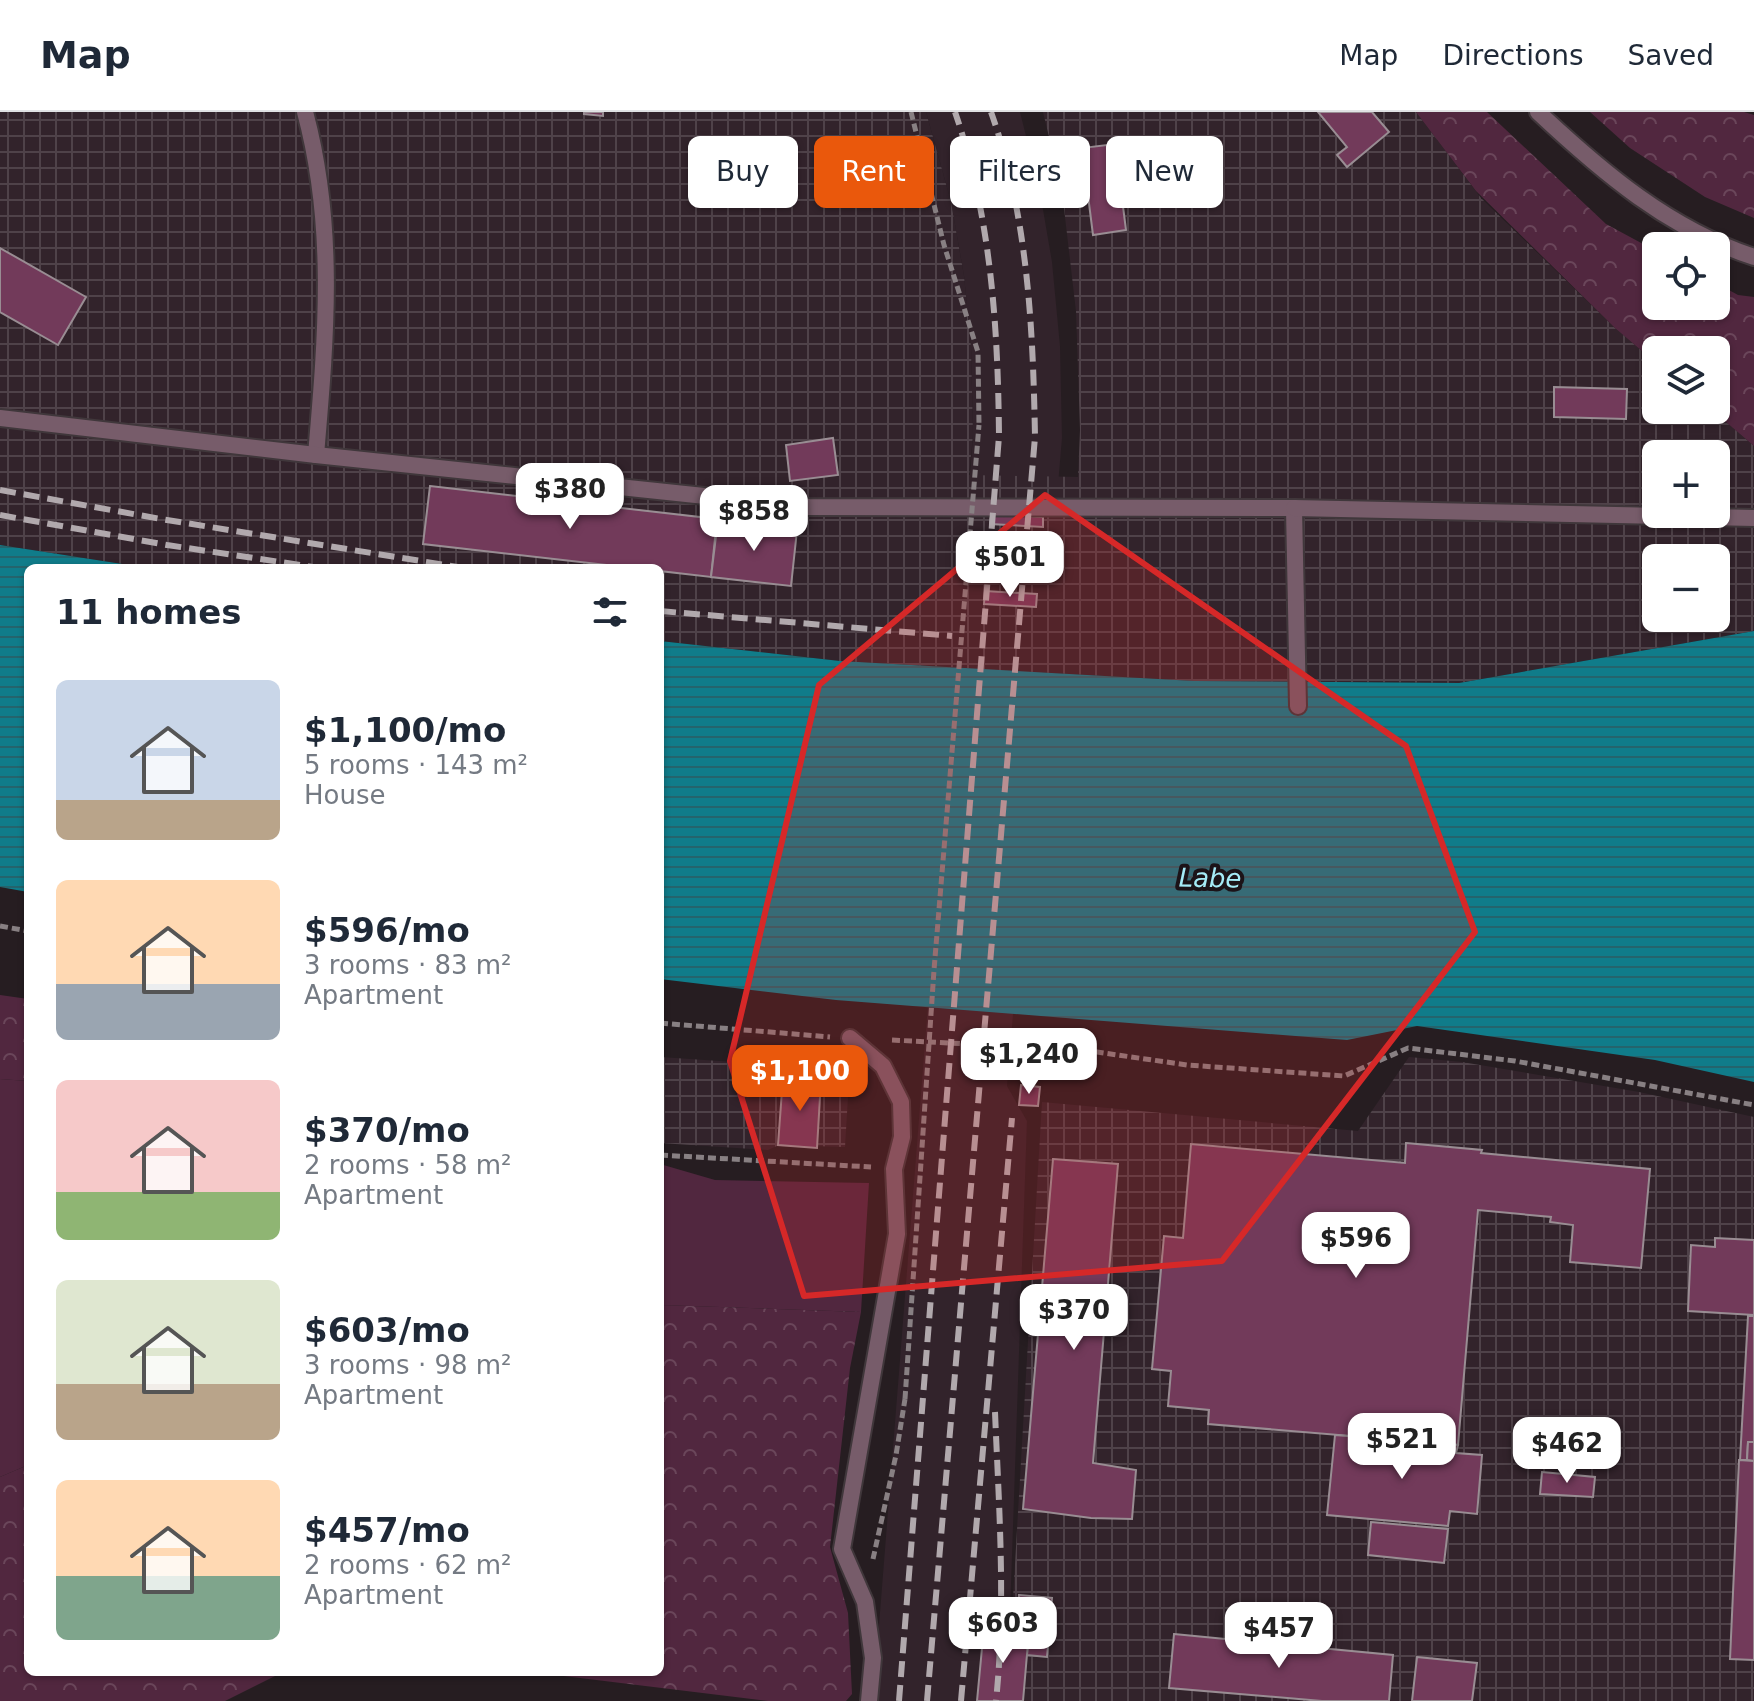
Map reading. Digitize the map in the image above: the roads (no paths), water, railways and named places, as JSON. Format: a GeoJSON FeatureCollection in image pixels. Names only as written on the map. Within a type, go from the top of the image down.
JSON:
{"type":"FeatureCollection","features":[{"type":"Feature","properties":{"kind":"street"},"geometry":{"type":"LineString","coordinates":[[305,112],[323,205],[328,272],[316,455]]}},
{"type":"Feature","properties":{"kind":"street"},"geometry":{"type":"LineString","coordinates":[[1538,112],[1593,162],[1662,215],[1754,257]]}},
{"type":"Feature","properties":{"kind":"street"},"geometry":{"type":"LineString","coordinates":[[0,418],[809,507],[1294,508],[1754,518]]}},
{"type":"Feature","properties":{"kind":"street"},"geometry":{"type":"LineString","coordinates":[[1294,508],[1298,706]]}},
{"type":"Feature","properties":{"kind":"street"},"geometry":{"type":"LineString","coordinates":[[850,1038],[883,1066],[901,1102],[902,1137],[894,1169],[897,1234],[842,1549],[865,1602],[873,1658],[869,1701]]}},
{"type":"Feature","properties":{"kind":"water"},"geometry":{"type":"Polygon","coordinates":[[[0,545],[122,564],[24,564],[24,891],[0,887],[0,545]]]}},
{"type":"Feature","properties":{"kind":"water","name":"Labe"},"geometry":{"type":"Polygon","coordinates":[[[1754,631],[1754,1082],[1655,1060],[1417,1026],[1347,1040],[836,1000],[664,979],[664,641],[840,661],[1194,681],[1459,683],[1754,631]]]}},
{"type":"Feature","properties":{"kind":"railway"},"geometry":{"type":"LineString","coordinates":[[899,1701],[999,436],[997,354],[990,272],[977,191],[955,112]]}},
{"type":"Feature","properties":{"kind":"railway"},"geometry":{"type":"LineString","coordinates":[[927,1701],[1035,437],[1030,314],[1021,232],[991,112]]}},
{"type":"Feature","properties":{"kind":"railway"},"geometry":{"type":"LineString","coordinates":[[0,490],[439,564]]}},
{"type":"Feature","properties":{"kind":"railway"},"geometry":{"type":"LineString","coordinates":[[0,515],[293,564]]}},
{"type":"Feature","properties":{"kind":"railway"},"geometry":{"type":"LineString","coordinates":[[664,611],[952,636]]}},
{"type":"Feature","properties":{"kind":"railway"},"geometry":{"type":"LineString","coordinates":[[961,1701],[1012,1118]]}},
{"type":"Feature","properties":{"kind":"railway"},"geometry":{"type":"LineString","coordinates":[[995,1412],[1001,1593],[996,1701]]}}]}
